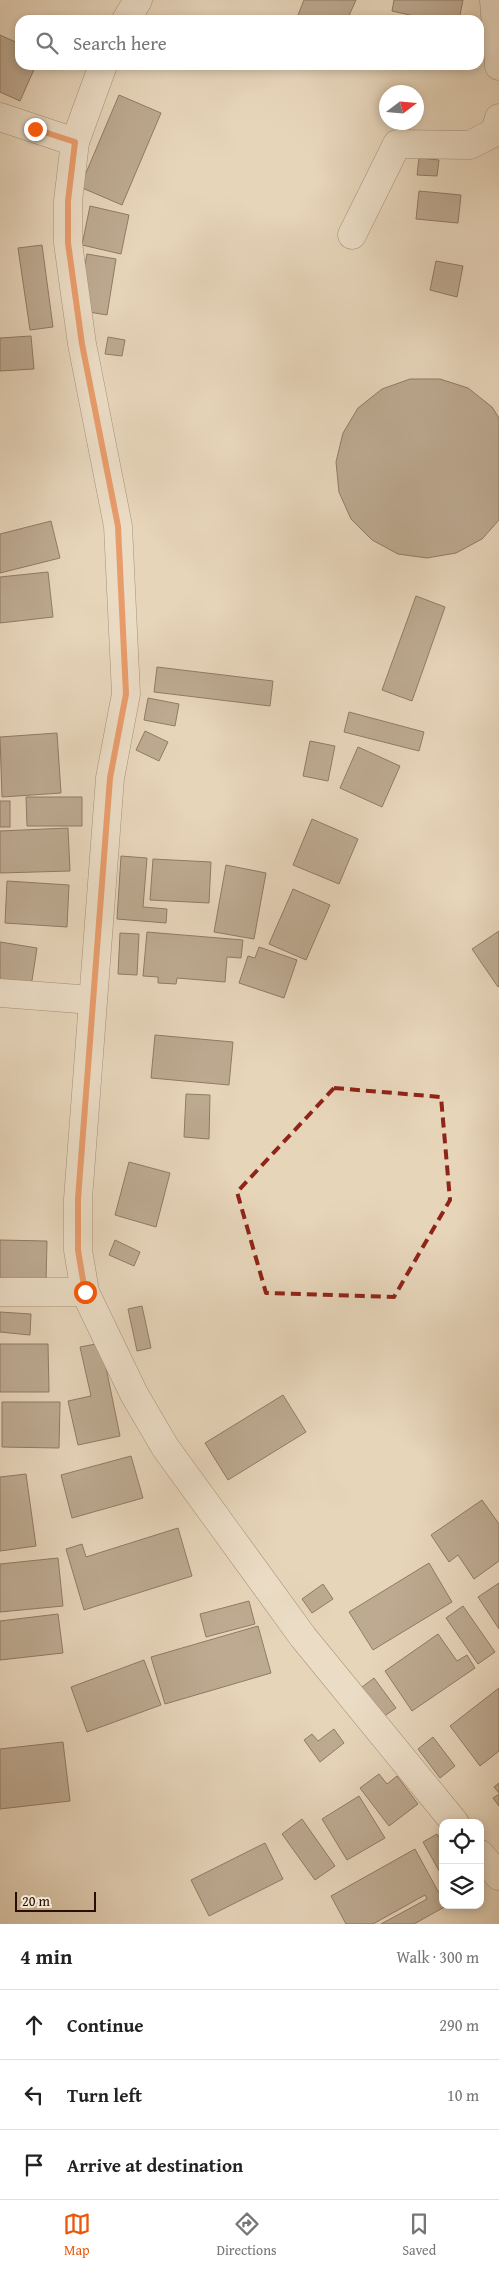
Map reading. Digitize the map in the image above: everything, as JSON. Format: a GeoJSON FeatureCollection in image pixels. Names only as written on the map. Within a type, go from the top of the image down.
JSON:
{"type":"FeatureCollection","features":[{"type":"Feature","properties":{"kind":"street"},"geometry":{"type":"LineString","coordinates":[[129,15],[138,0]]}},
{"type":"Feature","properties":{"kind":"street"},"geometry":{"type":"LineString","coordinates":[[494,0],[499,66]]}},
{"type":"Feature","properties":{"kind":"street"},"geometry":{"type":"LineString","coordinates":[[101,70],[75,142],[68,201],[68,243],[82,344],[118,526],[126,694],[110,778],[78,1199],[78,1250],[85,1292],[134,1394],[165,1447],[302,1637],[452,1819]]}},
{"type":"Feature","properties":{"kind":"street"},"geometry":{"type":"LineString","coordinates":[[0,117],[75,142]]}},
{"type":"Feature","properties":{"kind":"street"},"geometry":{"type":"LineString","coordinates":[[352,235],[397,144],[470,146],[495,132],[499,118]]}},
{"type":"Feature","properties":{"kind":"street"},"geometry":{"type":"LineString","coordinates":[[0,993],[92,1000]]}},
{"type":"Feature","properties":{"kind":"street"},"geometry":{"type":"LineString","coordinates":[[0,1292],[85,1292]]}},
{"type":"Feature","properties":{"kind":"street"},"geometry":{"type":"LineString","coordinates":[[484,1859],[499,1876]]}},
{"type":"Feature","properties":{"kind":"highlighted area"},"geometry":{"type":"Polygon","coordinates":[[[334,1088],[441,1097],[450,1200],[394,1297],[266,1293],[237,1192],[334,1088]]]}},
{"type":"Feature","properties":{"kind":"building"},"geometry":{"type":"Polygon","coordinates":[[[304,0],[356,0],[349,15],[298,15],[304,0]]]}},
{"type":"Feature","properties":{"kind":"building"},"geometry":{"type":"Polygon","coordinates":[[[394,0],[463,0],[460,15],[410,15],[392,11],[394,0]]]}},
{"type":"Feature","properties":{"kind":"building"},"geometry":{"type":"Polygon","coordinates":[[[0,35],[15,42],[15,70],[34,70],[20,101],[0,92],[0,35]]]}},
{"type":"Feature","properties":{"kind":"building"},"geometry":{"type":"Polygon","coordinates":[[[119,95],[161,113],[122,205],[80,187],[119,95]]]}},
{"type":"Feature","properties":{"kind":"building"},"geometry":{"type":"Polygon","coordinates":[[[419,158],[439,160],[437,176],[417,175],[419,158]]]}},
{"type":"Feature","properties":{"kind":"building"},"geometry":{"type":"Polygon","coordinates":[[[419,191],[461,195],[458,223],[416,219],[419,191]]]}},
{"type":"Feature","properties":{"kind":"building"},"geometry":{"type":"Polygon","coordinates":[[[90,206],[129,215],[121,254],[82,245],[90,206]]]}},
{"type":"Feature","properties":{"kind":"building"},"geometry":{"type":"Polygon","coordinates":[[[42,245],[53,327],[30,330],[18,248],[42,245]]]}},
{"type":"Feature","properties":{"kind":"building"},"geometry":{"type":"Polygon","coordinates":[[[87,254],[116,259],[107,315],[77,310],[87,254]]]}},
{"type":"Feature","properties":{"kind":"building"},"geometry":{"type":"Polygon","coordinates":[[[436,261],[463,266],[457,297],[430,290],[436,261]]]}},
{"type":"Feature","properties":{"kind":"building"},"geometry":{"type":"Polygon","coordinates":[[[31,336],[34,369],[0,371],[0,338],[31,336]]]}},
{"type":"Feature","properties":{"kind":"building"},"geometry":{"type":"Polygon","coordinates":[[[108,337],[125,340],[122,356],[105,354],[108,337]]]}},
{"type":"Feature","properties":{"kind":"building"},"geometry":{"type":"Polygon","coordinates":[[[410,379],[440,379],[468,388],[492,407],[499,418],[499,520],[482,539],[456,553],[427,558],[398,554],[372,540],[351,519],[339,492],[336,462],[343,433],[358,408],[382,389],[410,379]]]}},
{"type":"Feature","properties":{"kind":"building"},"geometry":{"type":"Polygon","coordinates":[[[51,521],[60,558],[0,573],[0,534],[51,521]]]}},
{"type":"Feature","properties":{"kind":"building"},"geometry":{"type":"Polygon","coordinates":[[[48,572],[53,617],[0,623],[0,577],[48,572]]]}},
{"type":"Feature","properties":{"kind":"building"},"geometry":{"type":"Polygon","coordinates":[[[416,596],[445,607],[412,701],[382,690],[416,596]]]}},
{"type":"Feature","properties":{"kind":"building"},"geometry":{"type":"Polygon","coordinates":[[[157,667],[273,681],[270,706],[154,692],[157,667]]]}},
{"type":"Feature","properties":{"kind":"building"},"geometry":{"type":"Polygon","coordinates":[[[148,698],[179,704],[175,726],[144,720],[148,698]]]}},
{"type":"Feature","properties":{"kind":"building"},"geometry":{"type":"Polygon","coordinates":[[[349,712],[424,732],[419,751],[344,732],[349,712]]]}},
{"type":"Feature","properties":{"kind":"building"},"geometry":{"type":"Polygon","coordinates":[[[145,731],[168,742],[159,761],[136,750],[145,731]]]}},
{"type":"Feature","properties":{"kind":"building"},"geometry":{"type":"Polygon","coordinates":[[[57,733],[61,793],[2,797],[0,737],[57,733]]]}},
{"type":"Feature","properties":{"kind":"building"},"geometry":{"type":"Polygon","coordinates":[[[310,741],[335,746],[328,781],[303,776],[310,741]]]}},
{"type":"Feature","properties":{"kind":"building"},"geometry":{"type":"Polygon","coordinates":[[[358,747],[400,766],[382,807],[340,788],[358,747]]]}},
{"type":"Feature","properties":{"kind":"building"},"geometry":{"type":"Polygon","coordinates":[[[26,797],[82,797],[82,826],[27,826],[26,797]]]}},
{"type":"Feature","properties":{"kind":"building"},"geometry":{"type":"Polygon","coordinates":[[[0,801],[10,801],[10,827],[0,827],[0,801]]]}},
{"type":"Feature","properties":{"kind":"building"},"geometry":{"type":"Polygon","coordinates":[[[312,819],[358,839],[339,884],[293,865],[312,819]]]}},
{"type":"Feature","properties":{"kind":"building"},"geometry":{"type":"Polygon","coordinates":[[[68,828],[70,871],[0,873],[0,831],[68,828]]]}},
{"type":"Feature","properties":{"kind":"building"},"geometry":{"type":"Polygon","coordinates":[[[121,856],[147,858],[143,907],[167,909],[166,923],[117,919],[121,856]]]}},
{"type":"Feature","properties":{"kind":"building"},"geometry":{"type":"Polygon","coordinates":[[[153,859],[211,862],[209,903],[150,900],[153,859]]]}},
{"type":"Feature","properties":{"kind":"building"},"geometry":{"type":"Polygon","coordinates":[[[226,865],[266,873],[254,939],[214,932],[226,865]]]}},
{"type":"Feature","properties":{"kind":"building"},"geometry":{"type":"Polygon","coordinates":[[[7,881],[69,885],[67,927],[5,923],[7,881]]]}},
{"type":"Feature","properties":{"kind":"building"},"geometry":{"type":"Polygon","coordinates":[[[293,889],[330,905],[306,960],[269,944],[293,889]]]}},
{"type":"Feature","properties":{"kind":"building"},"geometry":{"type":"Polygon","coordinates":[[[499,931],[499,986],[498,987],[472,949],[499,931]]]}},
{"type":"Feature","properties":{"kind":"building"},"geometry":{"type":"Polygon","coordinates":[[[147,932],[243,940],[241,958],[227,957],[225,982],[177,978],[176,984],[158,983],[158,977],[143,976],[147,932]]]}},
{"type":"Feature","properties":{"kind":"building"},"geometry":{"type":"Polygon","coordinates":[[[120,933],[139,934],[137,975],[118,974],[120,933]]]}},
{"type":"Feature","properties":{"kind":"building"},"geometry":{"type":"Polygon","coordinates":[[[0,942],[37,948],[31,987],[0,982],[0,942]]]}},
{"type":"Feature","properties":{"kind":"building"},"geometry":{"type":"Polygon","coordinates":[[[259,947],[297,960],[284,998],[239,983],[248,956],[255,958],[259,947]]]}},
{"type":"Feature","properties":{"kind":"building"},"geometry":{"type":"Polygon","coordinates":[[[155,1035],[233,1042],[229,1085],[151,1078],[155,1035]]]}},
{"type":"Feature","properties":{"kind":"building"},"geometry":{"type":"Polygon","coordinates":[[[186,1094],[210,1095],[209,1139],[184,1137],[186,1094]]]}},
{"type":"Feature","properties":{"kind":"building"},"geometry":{"type":"Polygon","coordinates":[[[129,1162],[170,1173],[156,1227],[115,1215],[129,1162]]]}},
{"type":"Feature","properties":{"kind":"building"},"geometry":{"type":"Polygon","coordinates":[[[0,1240],[47,1241],[46,1282],[0,1281],[0,1240]]]}},
{"type":"Feature","properties":{"kind":"building"},"geometry":{"type":"Polygon","coordinates":[[[115,1240],[140,1252],[134,1266],[109,1255],[115,1240]]]}},
{"type":"Feature","properties":{"kind":"building"},"geometry":{"type":"Polygon","coordinates":[[[142,1306],[151,1348],[137,1351],[128,1309],[142,1306]]]}},
{"type":"Feature","properties":{"kind":"building"},"geometry":{"type":"Polygon","coordinates":[[[0,1312],[31,1314],[30,1335],[0,1332],[0,1312]]]}},
{"type":"Feature","properties":{"kind":"building"},"geometry":{"type":"Polygon","coordinates":[[[101,1343],[120,1436],[78,1445],[68,1401],[91,1396],[80,1347],[101,1343]]]}},
{"type":"Feature","properties":{"kind":"building"},"geometry":{"type":"Polygon","coordinates":[[[0,1344],[48,1344],[49,1392],[0,1392],[0,1344]]]}},
{"type":"Feature","properties":{"kind":"building"},"geometry":{"type":"Polygon","coordinates":[[[283,1395],[306,1432],[228,1480],[205,1443],[283,1395]]]}},
{"type":"Feature","properties":{"kind":"building"},"geometry":{"type":"Polygon","coordinates":[[[2,1402],[60,1402],[59,1448],[2,1447],[2,1402]]]}},
{"type":"Feature","properties":{"kind":"building"},"geometry":{"type":"Polygon","coordinates":[[[131,1456],[143,1498],[72,1518],[61,1475],[131,1456]]]}},
{"type":"Feature","properties":{"kind":"building"},"geometry":{"type":"Polygon","coordinates":[[[26,1474],[36,1546],[0,1551],[0,1477],[26,1474]]]}},
{"type":"Feature","properties":{"kind":"building"},"geometry":{"type":"Polygon","coordinates":[[[482,1500],[499,1524],[499,1561],[474,1579],[458,1555],[449,1562],[431,1535],[482,1500]]]}},
{"type":"Feature","properties":{"kind":"building"},"geometry":{"type":"Polygon","coordinates":[[[178,1528],[192,1576],[84,1610],[66,1549],[82,1544],[86,1557],[178,1528]]]}},
{"type":"Feature","properties":{"kind":"building"},"geometry":{"type":"Polygon","coordinates":[[[58,1558],[63,1606],[0,1612],[0,1564],[58,1558]]]}},
{"type":"Feature","properties":{"kind":"building"},"geometry":{"type":"Polygon","coordinates":[[[429,1563],[452,1602],[373,1650],[349,1612],[429,1563]]]}},
{"type":"Feature","properties":{"kind":"building"},"geometry":{"type":"Polygon","coordinates":[[[499,1583],[499,1629],[478,1597],[499,1583]]]}},
{"type":"Feature","properties":{"kind":"building"},"geometry":{"type":"Polygon","coordinates":[[[323,1584],[333,1599],[312,1613],[302,1599],[323,1584]]]}},
{"type":"Feature","properties":{"kind":"building"},"geometry":{"type":"Polygon","coordinates":[[[249,1601],[255,1624],[206,1637],[200,1614],[249,1601]]]}},
{"type":"Feature","properties":{"kind":"building"},"geometry":{"type":"Polygon","coordinates":[[[463,1606],[495,1652],[478,1664],[446,1618],[463,1606]]]}},
{"type":"Feature","properties":{"kind":"building"},"geometry":{"type":"Polygon","coordinates":[[[58,1614],[63,1653],[0,1660],[0,1621],[58,1614]]]}},
{"type":"Feature","properties":{"kind":"building"},"geometry":{"type":"Polygon","coordinates":[[[258,1626],[271,1673],[165,1704],[151,1657],[258,1626]]]}},
{"type":"Feature","properties":{"kind":"building"},"geometry":{"type":"Polygon","coordinates":[[[438,1634],[457,1661],[467,1655],[475,1668],[412,1711],[385,1671],[438,1634]]]}},
{"type":"Feature","properties":{"kind":"building"},"geometry":{"type":"Polygon","coordinates":[[[144,1660],[161,1705],[87,1732],[71,1687],[144,1660]]]}},
{"type":"Feature","properties":{"kind":"building"},"geometry":{"type":"Polygon","coordinates":[[[374,1678],[396,1708],[383,1717],[362,1687],[374,1678]]]}},
{"type":"Feature","properties":{"kind":"building"},"geometry":{"type":"Polygon","coordinates":[[[499,1688],[499,1751],[480,1766],[450,1726],[499,1688]]]}},
{"type":"Feature","properties":{"kind":"building"},"geometry":{"type":"Polygon","coordinates":[[[334,1729],[344,1743],[320,1762],[304,1740],[312,1734],[318,1741],[334,1729]]]}},
{"type":"Feature","properties":{"kind":"building"},"geometry":{"type":"Polygon","coordinates":[[[433,1737],[455,1766],[440,1778],[418,1749],[433,1737]]]}},
{"type":"Feature","properties":{"kind":"building"},"geometry":{"type":"Polygon","coordinates":[[[63,1742],[70,1801],[0,1809],[0,1749],[63,1742]]]}},
{"type":"Feature","properties":{"kind":"building"},"geometry":{"type":"Polygon","coordinates":[[[379,1774],[387,1784],[397,1776],[418,1804],[389,1826],[360,1788],[379,1774]]]}},
{"type":"Feature","properties":{"kind":"building"},"geometry":{"type":"Polygon","coordinates":[[[499,1783],[499,1793],[494,1787],[499,1783]]]}},
{"type":"Feature","properties":{"kind":"building"},"geometry":{"type":"Polygon","coordinates":[[[499,1794],[499,1806],[493,1798],[499,1794]]]}},
{"type":"Feature","properties":{"kind":"building"},"geometry":{"type":"Polygon","coordinates":[[[359,1796],[385,1838],[347,1860],[322,1819],[359,1796]]]}},
{"type":"Feature","properties":{"kind":"building"},"geometry":{"type":"Polygon","coordinates":[[[302,1819],[335,1866],[315,1880],[282,1834],[302,1819]]]}},
{"type":"Feature","properties":{"kind":"building"},"geometry":{"type":"Polygon","coordinates":[[[437,1834],[439,1837],[439,1871],[423,1842],[437,1834]]]}},
{"type":"Feature","properties":{"kind":"building"},"geometry":{"type":"Polygon","coordinates":[[[265,1843],[283,1879],[209,1916],[191,1880],[265,1843]]]}},
{"type":"Feature","properties":{"kind":"building"},"geometry":{"type":"Polygon","coordinates":[[[415,1849],[439,1893],[439,1909],[441,1909],[414,1924],[381,1924],[427,1899],[425,1895],[373,1924],[346,1924],[331,1896],[415,1849]]]}},
{"type":"Feature","properties":{"kind":"route"},"geometry":{"type":"LineString","coordinates":[[35,129],[75,142],[68,201],[68,243],[82,344],[118,526],[126,694],[110,778],[102,863],[78,1199],[78,1250],[85,1292]]}}]}
